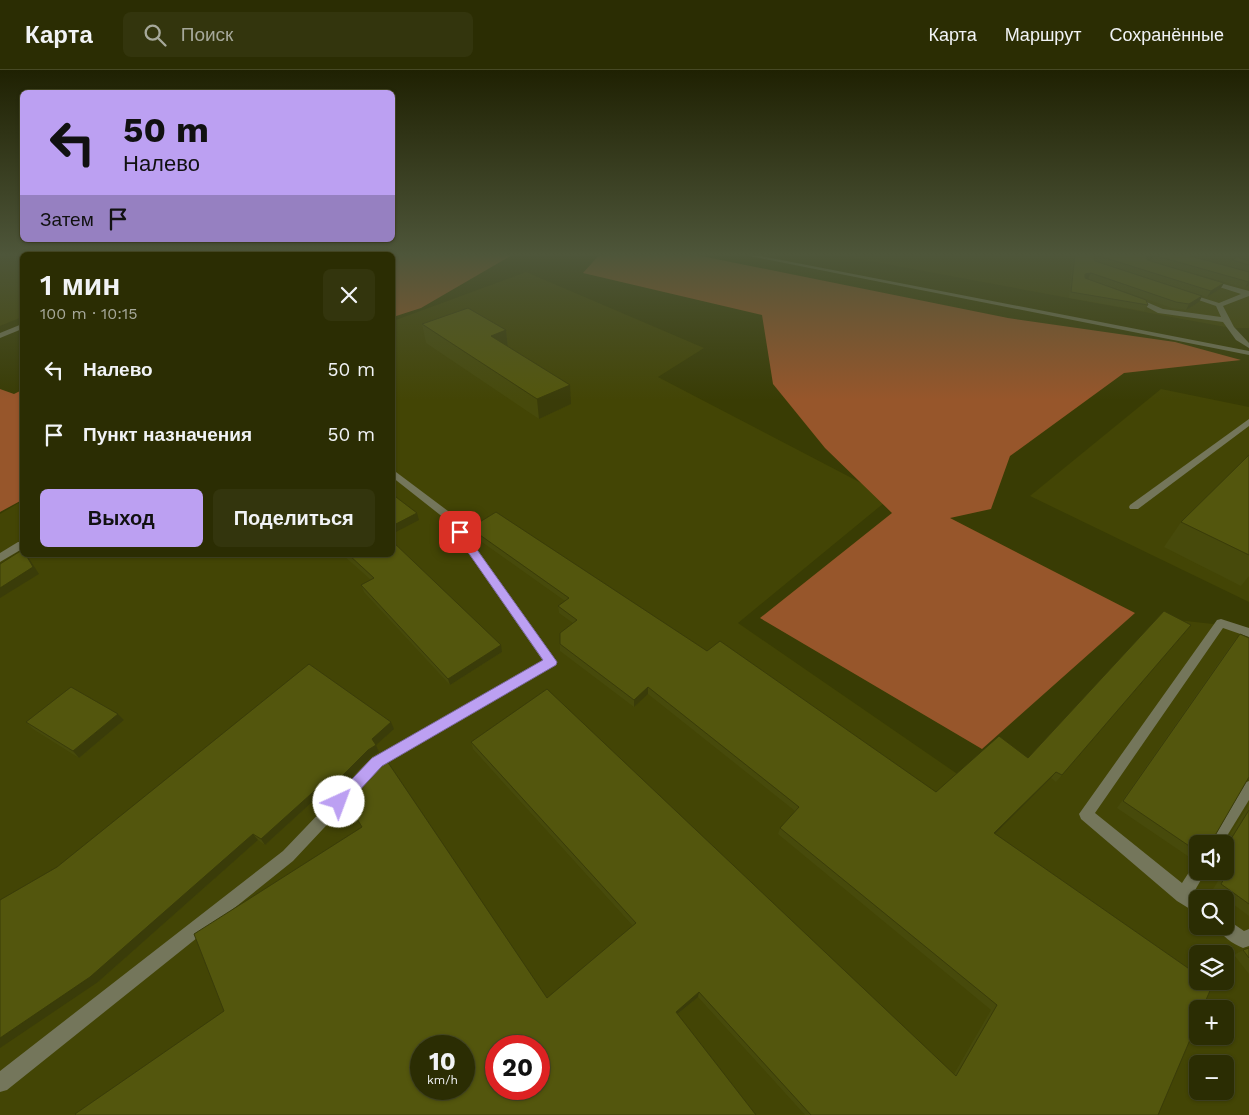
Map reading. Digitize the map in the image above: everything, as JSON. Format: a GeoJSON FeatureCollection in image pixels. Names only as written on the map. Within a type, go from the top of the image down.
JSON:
{"type":"FeatureCollection","features":[{"type":"Feature","properties":{"kind":"lane"},"geometry":{"type":"LineString","coordinates":[[992,303],[1249,353]]}},
{"type":"Feature","properties":{"kind":"lane"},"geometry":{"type":"LineString","coordinates":[[1142,303],[1161,311],[1224,320]]}},
{"type":"Feature","properties":{"kind":"lane"},"geometry":{"type":"LineString","coordinates":[[1212,303],[1219,305],[1225,303]]}},
{"type":"Feature","properties":{"kind":"lane"},"geometry":{"type":"LineString","coordinates":[[1219,305],[1224,320],[1241,341],[1249,346]]}},
{"type":"Feature","properties":{"kind":"lane"},"geometry":{"type":"LineString","coordinates":[[0,336],[20,327]]}},
{"type":"Feature","properties":{"kind":"lane"},"geometry":{"type":"LineString","coordinates":[[1134,507],[1249,422]]}},
{"type":"Feature","properties":{"kind":"lane"},"geometry":{"type":"LineString","coordinates":[[0,1083],[288,856],[377,762],[551,662],[448,516],[395,474]]}},
{"type":"Feature","properties":{"kind":"lane"},"geometry":{"type":"LineString","coordinates":[[0,558],[20,546]]}},
{"type":"Feature","properties":{"kind":"lane"},"geometry":{"type":"LineString","coordinates":[[1189,899],[1086,814],[1221,623],[1249,633]]}},
{"type":"Feature","properties":{"kind":"lane"},"geometry":{"type":"LineString","coordinates":[[1220,835],[1249,787]]}},
{"type":"Feature","properties":{"kind":"lane"},"geometry":{"type":"LineString","coordinates":[[1183,895],[1192,880]]}},
{"type":"Feature","properties":{"kind":"lane"},"geometry":{"type":"LineString","coordinates":[[1234,933],[1243,940],[1249,937]]}},
{"type":"Feature","properties":{"kind":"shaded area"},"geometry":{"type":"Polygon","coordinates":[[[0,303],[20,303],[20,318],[0,326],[0,303]]]}},
{"type":"Feature","properties":{"kind":"shaded area"},"geometry":{"type":"Polygon","coordinates":[[[395,303],[430,303],[421,308],[395,316],[395,303]]]}},
{"type":"Feature","properties":{"kind":"shaded area"},"geometry":{"type":"Polygon","coordinates":[[[442,303],[598,303],[704,348],[658,377],[890,498],[738,623],[985,793],[1027,761],[1159,618],[1249,628],[1249,1115],[0,1115],[0,514],[20,502],[20,557],[395,557],[395,320],[442,303]]]}},
{"type":"Feature","properties":{"kind":"shaded area"},"geometry":{"type":"Polygon","coordinates":[[[710,303],[933,303],[1008,318],[1175,342],[1241,360],[1124,373],[1010,456],[991,509],[950,518],[1135,613],[982,749],[760,618],[892,513],[825,448],[773,384],[762,315],[710,303]]]}},
{"type":"Feature","properties":{"kind":"shaded area"},"geometry":{"type":"Polygon","coordinates":[[[1095,303],[1249,303],[1249,328],[1231,328],[1095,303]]]}},
{"type":"Feature","properties":{"kind":"shaded area"},"geometry":{"type":"Polygon","coordinates":[[[0,389],[14,394],[20,391],[20,501],[0,512],[0,389]]]}},
{"type":"Feature","properties":{"kind":"shaded area"},"geometry":{"type":"Polygon","coordinates":[[[1161,389],[1249,407],[1249,602],[1030,496],[1161,389]]]}},
{"type":"Feature","properties":{"kind":"building"},"geometry":{"type":"Polygon","coordinates":[[[468,308],[506,330],[491,336],[570,385],[537,399],[422,324],[468,308]]]}},
{"type":"Feature","properties":{"kind":"building"},"geometry":{"type":"Polygon","coordinates":[[[1249,455],[1249,555],[1181,522],[1249,455]]]}},
{"type":"Feature","properties":{"kind":"building"},"geometry":{"type":"Polygon","coordinates":[[[395,496],[417,513],[395,524],[395,496]]]}},
{"type":"Feature","properties":{"kind":"building"},"geometry":{"type":"Polygon","coordinates":[[[496,512],[707,651],[720,641],[936,792],[999,736],[1028,758],[1164,611],[1191,625],[1062,775],[1056,772],[994,833],[1189,969],[1189,990],[1210,990],[1206,1000],[1189,1000],[1189,1042],[1158,1115],[811,1115],[699,992],[676,1012],[756,1115],[76,1115],[224,1011],[194,934],[362,827],[345,799],[385,758],[547,998],[636,923],[471,742],[547,689],[956,1076],[997,1005],[780,828],[799,807],[648,687],[634,700],[560,644],[560,633],[577,620],[558,606],[569,598],[470,528],[496,512]]]}},
{"type":"Feature","properties":{"kind":"building"},"geometry":{"type":"Polygon","coordinates":[[[395,544],[501,645],[448,679],[361,585],[374,578],[351,557],[395,557],[395,544]]]}},
{"type":"Feature","properties":{"kind":"building"},"geometry":{"type":"Polygon","coordinates":[[[20,551],[20,557],[27,557],[33,567],[0,588],[0,564],[20,551]]]}},
{"type":"Feature","properties":{"kind":"building"},"geometry":{"type":"Polygon","coordinates":[[[1240,634],[1249,638],[1249,777],[1215,835],[1189,835],[1189,846],[1123,801],[1240,634]]]}},
{"type":"Feature","properties":{"kind":"building"},"geometry":{"type":"Polygon","coordinates":[[[309,664],[391,722],[372,739],[376,745],[368,750],[335,783],[331,776],[261,839],[253,834],[90,977],[0,1038],[0,900],[57,867],[309,664]]]}},
{"type":"Feature","properties":{"kind":"building"},"geometry":{"type":"Polygon","coordinates":[[[71,687],[118,714],[73,751],[26,722],[71,687]]]}},
{"type":"Feature","properties":{"kind":"building"},"geometry":{"type":"Polygon","coordinates":[[[1249,810],[1249,904],[1234,893],[1234,890],[1229,890],[1221,884],[1223,880],[1234,880],[1233,835],[1249,810]]]}},
{"type":"Feature","properties":{"kind":"building"},"geometry":{"type":"Polygon","coordinates":[[[1249,948],[1249,958],[1243,950],[1249,948]]]}},
{"type":"Feature","properties":{"kind":"route"},"geometry":{"type":"LineString","coordinates":[[339,802],[377,762],[551,662],[460,532]]}}]}
